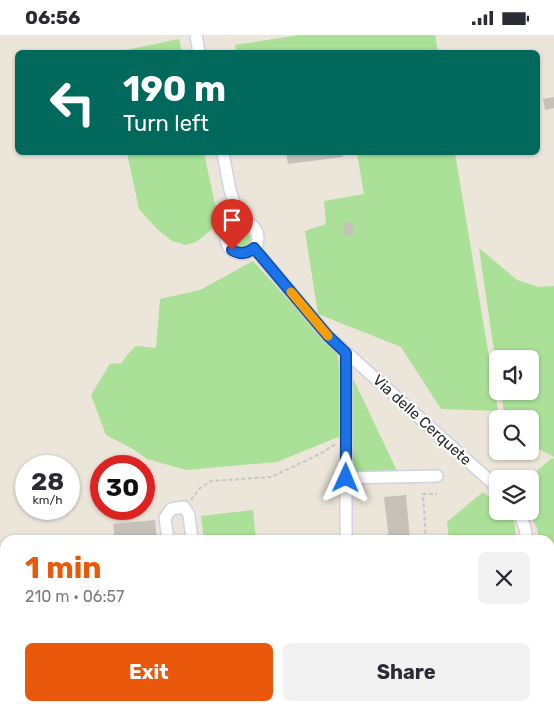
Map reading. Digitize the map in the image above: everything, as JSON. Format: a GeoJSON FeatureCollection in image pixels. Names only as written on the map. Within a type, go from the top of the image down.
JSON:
{"type":"FeatureCollection","features":[{"type":"Feature","properties":{"kind":"street"},"geometry":{"type":"LineString","coordinates":[[196,35],[198,50]]}},
{"type":"Feature","properties":{"kind":"street"},"geometry":{"type":"LineString","coordinates":[[223,155],[230,190],[240,222]]}},
{"type":"Feature","properties":{"kind":"street"},"geometry":{"type":"LineString","coordinates":[[240,222],[251,225],[256,230],[257,236],[254,248],[244,254],[237,253],[228,246],[226,240],[229,228],[240,222]]}},
{"type":"Feature","properties":{"kind":"street","name":"Via delle Cerquete"},"geometry":{"type":"LineString","coordinates":[[254,248],[328,336],[489,480]]}},
{"type":"Feature","properties":{"kind":"street","name":"Via delle Cerquete"},"geometry":{"type":"LineString","coordinates":[[346,353],[346,535]]}},
{"type":"Feature","properties":{"kind":"street"},"geometry":{"type":"LineString","coordinates":[[346,478],[437,476]]}},
{"type":"Feature","properties":{"kind":"street"},"geometry":{"type":"LineString","coordinates":[[167,535],[165,518],[171,509],[184,507],[189,515],[191,535]]}},
{"type":"Feature","properties":{"kind":"street"},"geometry":{"type":"LineString","coordinates":[[522,520],[526,535]]}},
{"type":"Feature","properties":{"kind":"path"},"geometry":{"type":"LineString","coordinates":[[184,507],[199,489],[211,481],[271,477],[320,454],[347,436]]}},
{"type":"Feature","properties":{"kind":"path"},"geometry":{"type":"LineString","coordinates":[[426,535],[422,494],[437,493]]}},
{"type":"Feature","properties":{"kind":"green space"},"geometry":{"type":"Polygon","coordinates":[[[300,35],[435,35],[438,50],[236,50],[235,45],[300,35]]]}},
{"type":"Feature","properties":{"kind":"green space"},"geometry":{"type":"Polygon","coordinates":[[[179,39],[182,50],[127,50],[179,39]]]}},
{"type":"Feature","properties":{"kind":"green space"},"geometry":{"type":"Polygon","coordinates":[[[127,155],[204,155],[218,218],[211,230],[196,242],[186,245],[172,241],[158,230],[139,209],[127,155]]]}},
{"type":"Feature","properties":{"kind":"green space"},"geometry":{"type":"Polygon","coordinates":[[[357,155],[455,155],[489,357],[489,400],[496,400],[498,410],[441,409],[401,347],[318,314],[305,231],[326,224],[324,201],[364,194],[357,155]]]}},
{"type":"Feature","properties":{"kind":"green space"},"geometry":{"type":"Polygon","coordinates":[[[241,230],[248,233],[251,240],[248,247],[241,250],[234,247],[231,240],[234,233],[241,230]]]}},
{"type":"Feature","properties":{"kind":"green space"},"geometry":{"type":"Polygon","coordinates":[[[479,248],[517,280],[539,287],[554,286],[554,457],[539,449],[539,410],[504,410],[502,400],[539,400],[539,350],[494,350],[479,248]]]}},
{"type":"Feature","properties":{"kind":"green space"},"geometry":{"type":"Polygon","coordinates":[[[253,261],[338,354],[343,435],[277,462],[186,470],[155,461],[155,455],[141,455],[106,435],[91,395],[110,364],[122,363],[136,346],[156,348],[160,299],[200,290],[253,261]]]}},
{"type":"Feature","properties":{"kind":"green space"},"geometry":{"type":"Polygon","coordinates":[[[350,372],[398,473],[351,472],[350,372]]]}},
{"type":"Feature","properties":{"kind":"green space"},"geometry":{"type":"Polygon","coordinates":[[[552,458],[554,459],[554,535],[538,535],[533,520],[539,520],[538,470],[552,458]]]}},
{"type":"Feature","properties":{"kind":"green space"},"geometry":{"type":"Polygon","coordinates":[[[483,492],[489,497],[489,520],[514,520],[516,535],[448,535],[447,522],[483,492]]]}},
{"type":"Feature","properties":{"kind":"green space"},"geometry":{"type":"Polygon","coordinates":[[[253,510],[256,535],[203,535],[201,516],[253,510]]]}},
{"type":"Feature","properties":{"kind":"building"},"geometry":{"type":"Polygon","coordinates":[[[554,97],[554,108],[545,110],[543,99],[554,97]]]}},
{"type":"Feature","properties":{"kind":"building"},"geometry":{"type":"Polygon","coordinates":[[[286,155],[343,155],[343,157],[288,164],[286,155]]]}},
{"type":"Feature","properties":{"kind":"building"},"geometry":{"type":"Polygon","coordinates":[[[352,222],[354,234],[345,236],[343,223],[352,222]]]}},
{"type":"Feature","properties":{"kind":"building"},"geometry":{"type":"Polygon","coordinates":[[[406,495],[410,535],[388,535],[384,497],[406,495]]]}},
{"type":"Feature","properties":{"kind":"building"},"geometry":{"type":"Polygon","coordinates":[[[155,520],[156,535],[114,535],[113,524],[155,520]]]}},
{"type":"Feature","properties":{"kind":"slow traffic"},"geometry":{"type":"LineString","coordinates":[[291,292],[328,336]]}},
{"type":"Feature","properties":{"kind":"route"},"geometry":{"type":"LineString","coordinates":[[232,250],[244,254],[254,248],[328,336],[346,353],[346,478]]}}]}
